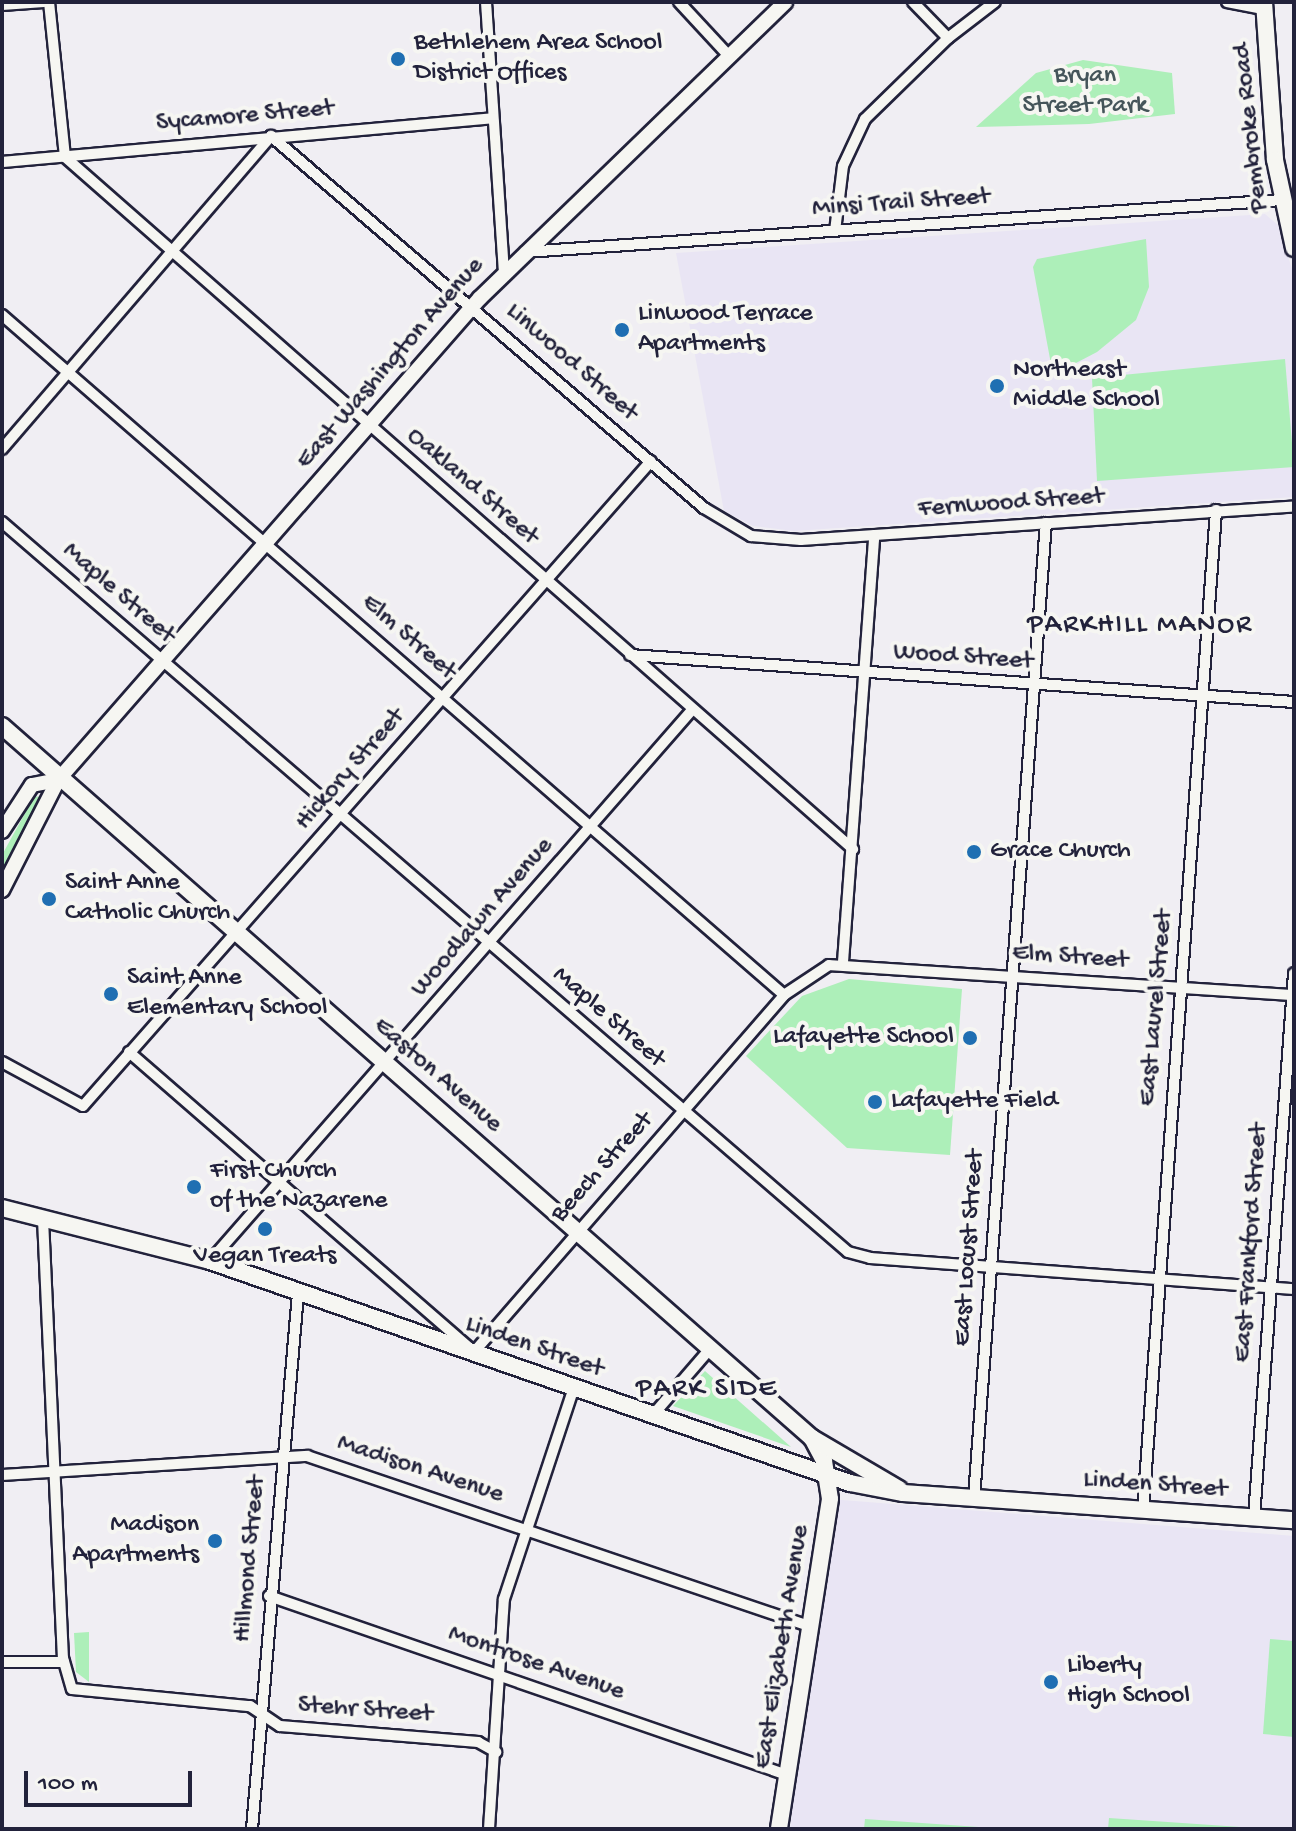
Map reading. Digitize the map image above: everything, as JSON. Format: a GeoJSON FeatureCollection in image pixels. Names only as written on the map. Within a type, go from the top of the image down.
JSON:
{"type":"FeatureCollection","features":[{"type":"Feature","properties":{"kind":"main road","name":"Pembroke Road"},"geometry":{"type":"LineString","coordinates":[[1264,6],[1285,196],[1294,248]]}},
{"type":"Feature","properties":{"kind":"main road","name":"Easton Avenue"},"geometry":{"type":"LineString","coordinates":[[2,726],[58,780],[812,1438],[827,1472]]}},
{"type":"Feature","properties":{"kind":"main road","name":"Linden Street"},"geometry":{"type":"LineString","coordinates":[[2,1208],[210,1261],[653,1415],[827,1472],[903,1493],[1294,1520]]}},
{"type":"Feature","properties":{"kind":"main road"},"geometry":{"type":"LineString","coordinates":[[812,1438],[903,1493]]}},
{"type":"Feature","properties":{"kind":"main road","name":"East Elizabeth Avenue"},"geometry":{"type":"LineString","coordinates":[[779,1829],[830,1499],[827,1472]]}},
{"type":"Feature","properties":{"kind":"street"},"geometry":{"type":"LineString","coordinates":[[2,5],[46,2],[65,157]]}},
{"type":"Feature","properties":{"kind":"street"},"geometry":{"type":"LineString","coordinates":[[486,2],[504,272]]}},
{"type":"Feature","properties":{"kind":"street"},"geometry":{"type":"LineString","coordinates":[[679,2],[728,55]]}},
{"type":"Feature","properties":{"kind":"street","name":"East Washington Avenue"},"geometry":{"type":"LineString","coordinates":[[2,890],[58,780],[164,663],[472,307],[523,252],[785,2]]}},
{"type":"Feature","properties":{"kind":"street"},"geometry":{"type":"LineString","coordinates":[[913,2],[948,38]]}},
{"type":"Feature","properties":{"kind":"street"},"geometry":{"type":"LineString","coordinates":[[835,231],[843,166],[865,119],[948,38],[995,2]]}},
{"type":"Feature","properties":{"kind":"street"},"geometry":{"type":"LineString","coordinates":[[1227,2],[1264,6]]}},
{"type":"Feature","properties":{"kind":"street","name":"Sycamore Street"},"geometry":{"type":"LineString","coordinates":[[2,162],[493,118]]}},
{"type":"Feature","properties":{"kind":"street"},"geometry":{"type":"LineString","coordinates":[[2,449],[172,255],[271,136]]}},
{"type":"Feature","properties":{"kind":"street","name":"Linwood Street"},"geometry":{"type":"LineString","coordinates":[[271,136],[651,461],[734,528]]}},
{"type":"Feature","properties":{"kind":"street","name":"Oakland Street"},"geometry":{"type":"LineString","coordinates":[[65,157],[172,255],[853,849]]}},
{"type":"Feature","properties":{"kind":"street","name":"Minsi Trail Street"},"geometry":{"type":"LineString","coordinates":[[523,252],[1285,196]]}},
{"type":"Feature","properties":{"kind":"street","name":"Elm Street"},"geometry":{"type":"LineString","coordinates":[[2,315],[784,995]]}},
{"type":"Feature","properties":{"kind":"street","name":"Hickory Street"},"geometry":{"type":"LineString","coordinates":[[2,1062],[83,1106],[651,461]]}},
{"type":"Feature","properties":{"kind":"street","name":"Fernwood Street"},"geometry":{"type":"LineString","coordinates":[[734,528],[778,541],[1294,506]]}},
{"type":"Feature","properties":{"kind":"street","name":"East Laurel Street"},"geometry":{"type":"LineString","coordinates":[[1143,1510],[1216,510]]}},
{"type":"Feature","properties":{"kind":"street","name":"Maple Street"},"geometry":{"type":"LineString","coordinates":[[2,522],[682,1113],[848,1252],[1294,1289]]}},
{"type":"Feature","properties":{"kind":"street","name":"East Locust Street"},"geometry":{"type":"LineString","coordinates":[[974,1498],[1046,523]]}},
{"type":"Feature","properties":{"kind":"street"},"geometry":{"type":"LineString","coordinates":[[843,962],[874,535]]}},
{"type":"Feature","properties":{"kind":"street","name":"Wood Street"},"geometry":{"type":"LineString","coordinates":[[629,655],[1294,702]]}},
{"type":"Feature","properties":{"kind":"street","name":"Woodlawn Avenue"},"geometry":{"type":"LineString","coordinates":[[210,1261],[692,710]]}},
{"type":"Feature","properties":{"kind":"street","name":"East Washington Avenue"},"geometry":{"type":"LineString","coordinates":[[2,831],[32,785],[58,780]]}},
{"type":"Feature","properties":{"kind":"street","name":"Elm Street"},"geometry":{"type":"LineString","coordinates":[[843,962],[1293,995]]}},
{"type":"Feature","properties":{"kind":"street","name":"Beech Street"},"geometry":{"type":"LineString","coordinates":[[474,1352],[576,1230],[784,995],[817,971],[843,962]]}},
{"type":"Feature","properties":{"kind":"street","name":"East Frankford Street"},"geometry":{"type":"LineString","coordinates":[[1254,1517],[1294,973]]}},
{"type":"Feature","properties":{"kind":"street"},"geometry":{"type":"LineString","coordinates":[[129,1052],[474,1352]]}},
{"type":"Feature","properties":{"kind":"street"},"geometry":{"type":"LineString","coordinates":[[2,1662],[64,1662],[43,1219]]}},
{"type":"Feature","properties":{"kind":"street","name":"Hillmond Street"},"geometry":{"type":"LineString","coordinates":[[252,1829],[269,1596],[298,1294]]}},
{"type":"Feature","properties":{"kind":"street"},"geometry":{"type":"LineString","coordinates":[[653,1415],[710,1349]]}},
{"type":"Feature","properties":{"kind":"street"},"geometry":{"type":"LineString","coordinates":[[489,1829],[504,1599],[574,1387]]}},
{"type":"Feature","properties":{"kind":"street","name":"Madison Avenue"},"geometry":{"type":"LineString","coordinates":[[2,1475],[307,1456],[809,1626]]}},
{"type":"Feature","properties":{"kind":"street","name":"Montrose Avenue"},"geometry":{"type":"LineString","coordinates":[[269,1596],[787,1775]]}},
{"type":"Feature","properties":{"kind":"street","name":"Stehr Street"},"geometry":{"type":"LineString","coordinates":[[64,1662],[66,1681],[80,1692],[261,1710],[280,1726],[478,1742],[496,1752]]}},
{"type":"Feature","properties":{"kind":"shaded area","name":"Northeast Middle School"},"geometry":{"type":"Polygon","coordinates":[[[1265,214],[1278,225],[1294,275],[1294,497],[794,531],[753,526],[724,511],[676,253],[1265,214]]]}},
{"type":"Feature","properties":{"kind":"shaded area","name":"Liberty High School"},"geometry":{"type":"Polygon","coordinates":[[[830,1499],[1294,1536],[1294,1829],[790,1829],[830,1499]]]}},
{"type":"Feature","properties":{"kind":"green space","name":"Bryan Street Park"},"geometry":{"type":"Polygon","coordinates":[[[1083,60],[1172,73],[1175,114],[1089,124],[976,127],[1036,73],[1083,60]]]}},
{"type":"Feature","properties":{"kind":"green space"},"geometry":{"type":"Polygon","coordinates":[[[1146,239],[1149,287],[1136,320],[1097,352],[1053,375],[1033,267],[1037,259],[1146,239]]]}},
{"type":"Feature","properties":{"kind":"green space"},"geometry":{"type":"Polygon","coordinates":[[[1285,359],[1294,467],[1097,481],[1092,378],[1285,359]]]}},
{"type":"Feature","properties":{"kind":"green space"},"geometry":{"type":"Polygon","coordinates":[[[43,796],[2,877],[2,855],[34,797],[43,796]]]}},
{"type":"Feature","properties":{"kind":"green space","name":"Lafayette Field"},"geometry":{"type":"Polygon","coordinates":[[[849,979],[962,989],[950,1155],[847,1148],[746,1056],[802,996],[849,979]]]}},
{"type":"Feature","properties":{"kind":"green space"},"geometry":{"type":"Polygon","coordinates":[[[705,1371],[791,1447],[673,1406],[705,1371]]]}},
{"type":"Feature","properties":{"kind":"green space"},"geometry":{"type":"Polygon","coordinates":[[[89,1632],[89,1682],[76,1672],[74,1633],[89,1632]]]}},
{"type":"Feature","properties":{"kind":"green space"},"geometry":{"type":"Polygon","coordinates":[[[1270,1639],[1294,1641],[1294,1737],[1263,1734],[1270,1639]]]}},
{"type":"Feature","properties":{"kind":"green space"},"geometry":{"type":"Polygon","coordinates":[[[1109,1818],[1270,1829],[1108,1829],[1109,1818]]]}},
{"type":"Feature","properties":{"kind":"green space"},"geometry":{"type":"Polygon","coordinates":[[[865,1819],[1007,1829],[864,1829],[865,1819]]]}},
{"type":"Feature","properties":{"kind":"place","name":"Bethlehem Area School District Offices"},"geometry":{"type":"Point","coordinates":[398,59]}},
{"type":"Feature","properties":{"kind":"place","name":"Linwood Terrace Apartments"},"geometry":{"type":"Point","coordinates":[622,330]}},
{"type":"Feature","properties":{"kind":"place","name":"Northeast Middle School"},"geometry":{"type":"Point","coordinates":[997,386]}},
{"type":"Feature","properties":{"kind":"place","name":"Grace Church"},"geometry":{"type":"Point","coordinates":[974,852]}},
{"type":"Feature","properties":{"kind":"place","name":"Saint Anne Catholic Church"},"geometry":{"type":"Point","coordinates":[49,899]}},
{"type":"Feature","properties":{"kind":"place","name":"Saint Anne Elementary School"},"geometry":{"type":"Point","coordinates":[111,994]}},
{"type":"Feature","properties":{"kind":"place","name":"Lafayette School"},"geometry":{"type":"Point","coordinates":[970,1038]}},
{"type":"Feature","properties":{"kind":"place","name":"Lafayette Field"},"geometry":{"type":"Point","coordinates":[875,1102]}},
{"type":"Feature","properties":{"kind":"place","name":"First Church of the Nazarene"},"geometry":{"type":"Point","coordinates":[194,1187]}},
{"type":"Feature","properties":{"kind":"place","name":"Vegan Treats"},"geometry":{"type":"Point","coordinates":[265,1229]}},
{"type":"Feature","properties":{"kind":"place","name":"Madison Apartments"},"geometry":{"type":"Point","coordinates":[215,1541]}},
{"type":"Feature","properties":{"kind":"place","name":"Liberty High School"},"geometry":{"type":"Point","coordinates":[1051,1682]}},
{"type":"Feature","properties":{"kind":"district","name":"PARKHILL MANOR"},"geometry":{"type":"Point","coordinates":[1140,626]}},
{"type":"Feature","properties":{"kind":"district","name":"PARK SIDE"},"geometry":{"type":"Point","coordinates":[707,1390]}}]}
